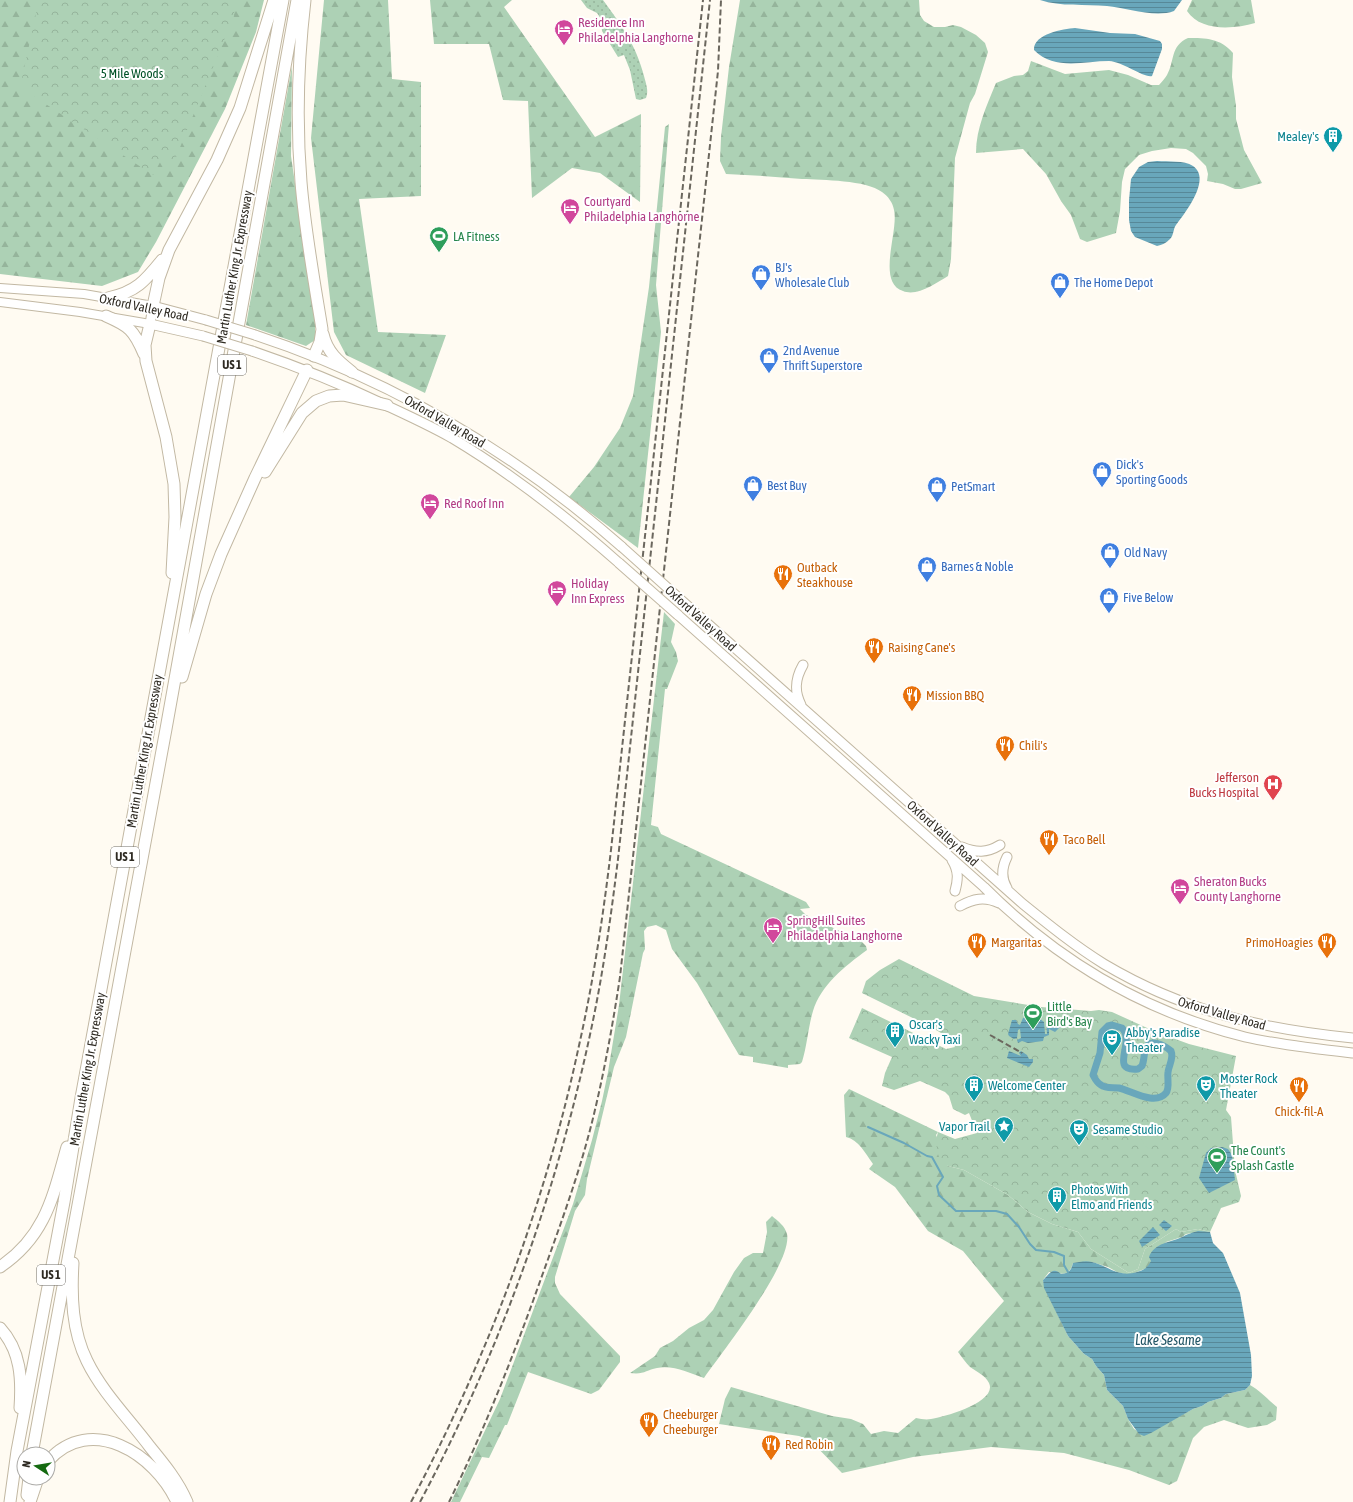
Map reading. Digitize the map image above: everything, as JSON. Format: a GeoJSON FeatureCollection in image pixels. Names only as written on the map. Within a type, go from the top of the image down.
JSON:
{"type":"FeatureCollection","features":[{"type":"Feature","properties":{"kind":"highway"},"geometry":{"type":"LineString","coordinates":[[153,306],[160,273],[169,250],[209,177],[233,126],[252,73],[274,0]]}},
{"type":"Feature","properties":{"kind":"highway","name":"Martin Luther King Jr. Expressway"},"geometry":{"type":"LineString","coordinates":[[18,1446],[64,1202],[81,1098],[169,615],[185,540],[283,0]]}},
{"type":"Feature","properties":{"kind":"highway","name":"Martin Luther King Jr. Expressway"},"geometry":{"type":"LineString","coordinates":[[33,1446],[60,1298],[79,1208],[297,0]]}},
{"type":"Feature","properties":{"kind":"highway"},"geometry":{"type":"LineString","coordinates":[[305,0],[299,81],[299,155],[306,233],[322,329],[328,351],[352,372]]}},
{"type":"Feature","properties":{"kind":"highway"},"geometry":{"type":"LineString","coordinates":[[108,298],[124,294],[142,284],[169,250]]}},
{"type":"Feature","properties":{"kind":"highway"},"geometry":{"type":"LineString","coordinates":[[106,316],[122,323],[132,331],[138,341],[146,360],[166,437],[174,484],[175,532],[169,615]]}},
{"type":"Feature","properties":{"kind":"highway"},"geometry":{"type":"LineString","coordinates":[[146,360],[145,345],[150,324]]}},
{"type":"Feature","properties":{"kind":"highway"},"geometry":{"type":"LineString","coordinates":[[314,356],[320,342],[322,329]]}},
{"type":"Feature","properties":{"kind":"highway"},"geometry":{"type":"LineString","coordinates":[[166,729],[208,588],[223,549],[307,370]]}},
{"type":"Feature","properties":{"kind":"highway"},"geometry":{"type":"LineString","coordinates":[[241,510],[299,417],[310,404],[322,398],[343,395],[387,406]]}},
{"type":"Feature","properties":{"kind":"highway"},"geometry":{"type":"LineString","coordinates":[[0,1268],[24,1248],[43,1219],[52,1197],[81,1098]]}},
{"type":"Feature","properties":{"kind":"highway"},"geometry":{"type":"LineString","coordinates":[[79,1208],[73,1265],[72,1294],[75,1325],[83,1352],[99,1381],[173,1476],[187,1502]]}},
{"type":"Feature","properties":{"kind":"highway"},"geometry":{"type":"LineString","coordinates":[[0,1328],[15,1350],[21,1374],[17,1446]]}},
{"type":"Feature","properties":{"kind":"highway"},"geometry":{"type":"LineString","coordinates":[[56,1454],[64,1447],[77,1442],[96,1439],[110,1442],[127,1449],[152,1467],[168,1486],[177,1502]]}},
{"type":"Feature","properties":{"kind":"highway","name":"Martin Luther King Jr. Expressway"},"geometry":{"type":"LineString","coordinates":[[10,1502],[16,1458]]}},
{"type":"Feature","properties":{"kind":"highway"},"geometry":{"type":"LineString","coordinates":[[26,1502],[28,1486]]}},
{"type":"Feature","properties":{"kind":"highway"},"geometry":{"type":"LineString","coordinates":[[30,1502],[35,1486]]}},
{"type":"Feature","properties":{"kind":"main road","name":"Oxford Valley Road"},"geometry":{"type":"LineString","coordinates":[[0,288],[59,292],[108,298],[153,306],[206,320],[255,335],[314,356],[352,372],[438,414],[500,453],[561,496],[622,547],[1009,891],[1056,931],[1092,956],[1131,979],[1163,994],[1213,1013],[1249,1023],[1353,1038]]}},
{"type":"Feature","properties":{"kind":"main road","name":"Oxford Valley Road"},"geometry":{"type":"LineString","coordinates":[[0,302],[106,316],[203,336],[307,370],[432,427],[493,464],[553,507],[678,615],[1002,905],[1078,965],[1124,992],[1157,1008],[1208,1027],[1246,1037],[1291,1045],[1353,1053]]}},
{"type":"Feature","properties":{"kind":"main road"},"geometry":{"type":"LineString","coordinates":[[150,324],[153,306]]}},
{"type":"Feature","properties":{"kind":"main road"},"geometry":{"type":"LineString","coordinates":[[307,370],[314,356]]}},
{"type":"Feature","properties":{"kind":"main road"},"geometry":{"type":"LineString","coordinates":[[802,665],[797,676],[796,686],[798,699],[803,708]]}},
{"type":"Feature","properties":{"kind":"main road"},"geometry":{"type":"LineString","coordinates":[[956,845],[969,850],[982,852],[1000,845]]}},
{"type":"Feature","properties":{"kind":"main road"},"geometry":{"type":"LineString","coordinates":[[950,857],[958,873],[955,891]]}},
{"type":"Feature","properties":{"kind":"main road"},"geometry":{"type":"LineString","coordinates":[[1007,857],[1003,875],[1005,885],[1009,891]]}},
{"type":"Feature","properties":{"kind":"main road"},"geometry":{"type":"LineString","coordinates":[[960,906],[970,900],[980,899],[992,900],[1002,905]]}},
{"type":"Feature","properties":{"kind":"green space"},"geometry":{"type":"Polygon","coordinates":[[[0,0],[264,0],[256,32],[225,109],[156,242],[138,272],[102,286],[0,274],[0,0]]]}},
{"type":"Feature","properties":{"kind":"green space","name":"5 Mile Woods"},"geometry":{"type":"Polygon","coordinates":[[[39,0],[235,0],[234,16],[174,162],[163,157],[153,175],[20,87],[39,0]]]}},
{"type":"Feature","properties":{"kind":"green space"},"geometry":{"type":"Polygon","coordinates":[[[324,0],[388,0],[392,79],[421,82],[421,196],[359,199],[378,332],[446,335],[425,393],[346,355],[334,332],[311,138],[324,0]]]}},
{"type":"Feature","properties":{"kind":"green space"},"geometry":{"type":"Polygon","coordinates":[[[430,0],[512,0],[504,7],[595,137],[641,114],[640,202],[600,173],[572,168],[532,198],[528,101],[503,100],[489,44],[434,44],[430,0]]]}},
{"type":"Feature","properties":{"kind":"green space"},"geometry":{"type":"Polygon","coordinates":[[[581,0],[603,0],[622,27],[633,45],[641,65],[647,87],[646,98],[640,100],[636,99],[630,70],[624,55],[618,57],[602,31],[601,19],[597,13],[587,8],[581,0]]]}},
{"type":"Feature","properties":{"kind":"green space"},"geometry":{"type":"Polygon","coordinates":[[[740,0],[919,0],[920,15],[924,21],[934,27],[953,25],[961,27],[976,35],[985,43],[988,52],[975,94],[970,103],[955,158],[951,259],[948,276],[920,291],[903,291],[895,286],[891,278],[890,267],[890,255],[895,219],[893,205],[882,192],[875,188],[844,181],[726,174],[720,161],[721,137],[729,67],[740,0]]]}},
{"type":"Feature","properties":{"kind":"green space"},"geometry":{"type":"Polygon","coordinates":[[[1192,0],[1251,0],[1255,23],[1237,27],[1209,26],[1193,18],[1187,11],[1192,0]]]}},
{"type":"Feature","properties":{"kind":"green space"},"geometry":{"type":"Polygon","coordinates":[[[1188,38],[1201,38],[1218,42],[1223,44],[1233,53],[1232,77],[1236,106],[1236,119],[1244,150],[1262,183],[1241,189],[1235,189],[1223,184],[1207,181],[1208,174],[1206,166],[1193,153],[1186,149],[1171,148],[1139,155],[1125,169],[1116,233],[1087,242],[1080,239],[1071,215],[1061,201],[1046,174],[1023,149],[976,153],[976,144],[980,126],[996,83],[1014,76],[1023,75],[1028,71],[1031,61],[1065,74],[1109,70],[1128,75],[1151,85],[1159,85],[1167,75],[1178,45],[1188,38]]]}},
{"type":"Feature","properties":{"kind":"green space"},"geometry":{"type":"Polygon","coordinates":[[[292,66],[291,156],[315,321],[315,340],[306,346],[246,325],[292,66]]]}},
{"type":"Feature","properties":{"kind":"green space"},"geometry":{"type":"Polygon","coordinates":[[[669,124],[656,285],[661,332],[638,548],[569,497],[594,467],[620,428],[633,396],[649,287],[665,127],[669,124]]]}},
{"type":"Feature","properties":{"kind":"green space"},"geometry":{"type":"Polygon","coordinates":[[[664,612],[675,624],[671,642],[676,652],[678,661],[667,689],[665,689],[651,825],[658,827],[661,834],[806,902],[810,908],[800,909],[806,915],[861,941],[866,946],[867,950],[842,969],[828,984],[813,1011],[802,1062],[800,1064],[788,1065],[788,1068],[753,1062],[753,1057],[739,1055],[697,983],[672,949],[666,930],[656,925],[647,927],[644,931],[645,949],[626,1037],[614,1067],[587,1179],[585,1195],[575,1211],[555,1277],[555,1283],[560,1294],[620,1356],[620,1362],[599,1390],[591,1394],[528,1372],[507,1425],[505,1425],[489,1458],[482,1457],[460,1502],[451,1502],[500,1399],[573,1204],[602,1101],[619,1005],[664,612]]]}},
{"type":"Feature","properties":{"kind":"green space"},"geometry":{"type":"Polygon","coordinates":[[[899,959],[974,996],[1041,1007],[1112,1012],[1156,1032],[1189,1044],[1236,1056],[1226,1110],[1231,1117],[1235,1170],[1241,1196],[1239,1202],[1221,1208],[1210,1232],[1198,1229],[1181,1232],[1176,1229],[1145,1249],[1138,1269],[1129,1273],[1091,1249],[1078,1232],[1052,1224],[1028,1212],[1008,1195],[964,1170],[948,1166],[939,1157],[937,1151],[936,1140],[938,1132],[955,1139],[977,1133],[969,1113],[965,1115],[953,1109],[949,1096],[945,1092],[920,1081],[894,1090],[882,1086],[885,1073],[892,1057],[849,1038],[862,1008],[946,1049],[955,1047],[951,1039],[931,1027],[862,993],[866,981],[880,970],[899,959]]]}},
{"type":"Feature","properties":{"kind":"green space"},"geometry":{"type":"Polygon","coordinates":[[[849,1089],[938,1132],[936,1135],[948,1166],[964,1170],[1008,1195],[1028,1212],[1052,1224],[1078,1232],[1091,1249],[1129,1273],[1138,1269],[1145,1249],[1176,1229],[1181,1232],[1198,1229],[1210,1232],[1186,1234],[1182,1237],[1166,1242],[1147,1268],[1129,1275],[1092,1262],[1073,1263],[1067,1273],[1061,1274],[1049,1272],[1043,1280],[1045,1288],[1068,1336],[1084,1354],[1092,1359],[1104,1375],[1107,1390],[1123,1406],[1134,1429],[1144,1435],[1193,1409],[1221,1398],[1226,1394],[1245,1390],[1250,1385],[1277,1407],[1276,1420],[1267,1425],[1248,1428],[1224,1420],[1204,1427],[1193,1438],[1177,1481],[1169,1485],[1129,1470],[1064,1453],[991,1447],[913,1457],[842,1473],[810,1440],[799,1436],[719,1424],[725,1399],[731,1387],[832,1416],[851,1419],[863,1424],[871,1434],[884,1431],[898,1433],[916,1418],[938,1418],[958,1412],[978,1402],[986,1396],[990,1390],[989,1383],[985,1378],[970,1367],[958,1352],[1004,1301],[963,1251],[928,1231],[895,1187],[869,1169],[873,1164],[864,1151],[855,1141],[846,1137],[844,1095],[849,1089]]]}},
{"type":"Feature","properties":{"kind":"green space"},"geometry":{"type":"Polygon","coordinates":[[[1139,1135],[1156,1139],[1156,1143],[1149,1149],[1139,1138],[1139,1135]]]}},
{"type":"Feature","properties":{"kind":"green space"},"geometry":{"type":"Polygon","coordinates":[[[772,1216],[783,1226],[787,1234],[786,1247],[779,1265],[740,1329],[704,1378],[681,1370],[663,1367],[642,1373],[630,1373],[655,1356],[660,1348],[673,1341],[689,1328],[704,1320],[713,1310],[734,1272],[744,1258],[753,1253],[763,1253],[767,1232],[766,1222],[772,1216]]]}},
{"type":"Feature","properties":{"kind":"water"},"geometry":{"type":"Polygon","coordinates":[[[1040,0],[1182,0],[1174,11],[1166,13],[1150,13],[1107,6],[1056,4],[1040,0]]]}},
{"type":"Feature","properties":{"kind":"water"},"geometry":{"type":"Polygon","coordinates":[[[1075,28],[1110,33],[1135,34],[1160,41],[1162,44],[1162,49],[1152,76],[1144,75],[1121,64],[1109,61],[1060,63],[1042,57],[1034,50],[1038,40],[1043,36],[1056,31],[1075,28]]]}},
{"type":"Feature","properties":{"kind":"water"},"geometry":{"type":"Polygon","coordinates":[[[1148,162],[1181,162],[1189,164],[1198,172],[1200,179],[1195,196],[1175,227],[1173,234],[1165,243],[1157,246],[1135,237],[1131,231],[1129,220],[1129,200],[1131,179],[1139,167],[1148,162]]]}},
{"type":"Feature","properties":{"kind":"water","name":"Little Bird's Bay"},"geometry":{"type":"Polygon","coordinates":[[[1036,1016],[1044,1022],[1045,1034],[1047,1034],[1046,1019],[1059,1021],[1061,1026],[1055,1032],[1049,1029],[1049,1035],[1044,1037],[1043,1041],[1028,1043],[1022,1041],[1018,1043],[1017,1040],[1021,1038],[1020,1029],[1018,1030],[1017,1038],[1014,1039],[1009,1036],[1008,1034],[1012,1020],[1016,1020],[1020,1025],[1023,1018],[1036,1016]]]}},
{"type":"Feature","properties":{"kind":"water"},"geometry":{"type":"Polygon","coordinates":[[[1009,1051],[1021,1056],[1019,1053],[1021,1051],[1027,1055],[1029,1059],[1033,1059],[1033,1062],[1029,1067],[1007,1058],[1009,1051]]]}},
{"type":"Feature","properties":{"kind":"water","name":"The Count's Splash Castle"},"geometry":{"type":"Polygon","coordinates":[[[1222,1147],[1228,1149],[1232,1155],[1235,1180],[1209,1193],[1199,1178],[1206,1153],[1211,1148],[1222,1147]]]}},
{"type":"Feature","properties":{"kind":"water"},"geometry":{"type":"Polygon","coordinates":[[[1164,1220],[1172,1226],[1166,1231],[1159,1225],[1164,1220]]]}},
{"type":"Feature","properties":{"kind":"water"},"geometry":{"type":"Polygon","coordinates":[[[1153,1227],[1160,1235],[1142,1247],[1139,1241],[1153,1227]]]}},
{"type":"Feature","properties":{"kind":"water","name":"Lake Sesame"},"geometry":{"type":"Polygon","coordinates":[[[1198,1231],[1210,1232],[1213,1243],[1223,1253],[1240,1293],[1251,1355],[1252,1376],[1250,1385],[1245,1390],[1226,1394],[1221,1398],[1193,1409],[1144,1436],[1139,1434],[1128,1419],[1123,1406],[1107,1390],[1104,1375],[1092,1359],[1084,1354],[1068,1336],[1044,1288],[1043,1280],[1053,1271],[1061,1274],[1066,1273],[1070,1270],[1073,1263],[1082,1261],[1092,1262],[1124,1274],[1139,1271],[1145,1268],[1151,1261],[1149,1257],[1155,1248],[1198,1231]]]}},
{"type":"Feature","properties":{"kind":"waterway"},"geometry":{"type":"LineString","coordinates":[[1112,1025],[1122,1028],[1125,1034],[1126,1041],[1123,1061],[1125,1066],[1129,1069],[1138,1069],[1142,1066],[1145,1050],[1150,1044],[1157,1043],[1165,1046],[1171,1051],[1172,1056],[1168,1072],[1168,1088],[1166,1093],[1161,1097],[1150,1098],[1119,1088],[1105,1087],[1096,1081],[1093,1075],[1100,1053],[1102,1032],[1108,1026],[1112,1025]]}},
{"type":"Feature","properties":{"kind":"waterway"},"geometry":{"type":"LineString","coordinates":[[868,1127],[904,1143],[927,1156],[932,1157],[943,1177],[937,1186],[939,1195],[956,1211],[996,1211],[1007,1214],[1036,1250],[1054,1252],[1064,1256],[1064,1265],[1068,1272]]}},
{"type":"Feature","properties":{"kind":"railway"},"geometry":{"type":"LineString","coordinates":[[411,1502],[464,1394],[510,1282],[530,1225],[564,1109],[578,1050],[593,975],[611,850],[703,0]]}},
{"type":"Feature","properties":{"kind":"railway"},"geometry":{"type":"LineString","coordinates":[[420,1502],[449,1446],[475,1389],[500,1331],[522,1272],[561,1152],[577,1092],[591,1030],[613,902],[618,859],[710,0]]}},
{"type":"Feature","properties":{"kind":"railway"},"geometry":{"type":"LineString","coordinates":[[449,1502],[472,1453],[504,1377],[566,1208],[588,1138],[602,1080],[612,1028],[620,977],[718,71],[721,0]]}},
{"type":"Feature","properties":{"kind":"railway"},"geometry":{"type":"LineString","coordinates":[[990,1035],[1022,1053]]}},
{"type":"Feature","properties":{"kind":"place","name":"Residence Inn Philadelphia Langhorne"},"geometry":{"type":"Point","coordinates":[564,46]}},
{"type":"Feature","properties":{"kind":"place","name":"Mealey's"},"geometry":{"type":"Point","coordinates":[1333,153]}},
{"type":"Feature","properties":{"kind":"place","name":"Courtyard Philadelphia Langhorne"},"geometry":{"type":"Point","coordinates":[570,225]}},
{"type":"Feature","properties":{"kind":"place","name":"LA Fitness"},"geometry":{"type":"Point","coordinates":[439,253]}},
{"type":"Feature","properties":{"kind":"place","name":"BJ's Wholesale Club"},"geometry":{"type":"Point","coordinates":[761,291]}},
{"type":"Feature","properties":{"kind":"place","name":"The Home Depot"},"geometry":{"type":"Point","coordinates":[1060,299]}},
{"type":"Feature","properties":{"kind":"place","name":"2nd Avenue Thrift Superstore"},"geometry":{"type":"Point","coordinates":[769,374]}},
{"type":"Feature","properties":{"kind":"place","name":"Dick's Sporting Goods"},"geometry":{"type":"Point","coordinates":[1102,488]}},
{"type":"Feature","properties":{"kind":"place","name":"Best Buy"},"geometry":{"type":"Point","coordinates":[753,502]}},
{"type":"Feature","properties":{"kind":"place","name":"PetSmart"},"geometry":{"type":"Point","coordinates":[937,503]}},
{"type":"Feature","properties":{"kind":"place","name":"Red Roof Inn"},"geometry":{"type":"Point","coordinates":[430,520]}},
{"type":"Feature","properties":{"kind":"place","name":"Old Navy"},"geometry":{"type":"Point","coordinates":[1110,569]}},
{"type":"Feature","properties":{"kind":"place","name":"Barnes & Noble"},"geometry":{"type":"Point","coordinates":[927,583]}},
{"type":"Feature","properties":{"kind":"place","name":"Outback Steakhouse"},"geometry":{"type":"Point","coordinates":[783,591]}},
{"type":"Feature","properties":{"kind":"place","name":"Holiday Inn Express"},"geometry":{"type":"Point","coordinates":[557,607]}},
{"type":"Feature","properties":{"kind":"place","name":"Five Below"},"geometry":{"type":"Point","coordinates":[1109,614]}},
{"type":"Feature","properties":{"kind":"place","name":"Raising Cane's"},"geometry":{"type":"Point","coordinates":[874,664]}},
{"type":"Feature","properties":{"kind":"place","name":"Mission BBQ"},"geometry":{"type":"Point","coordinates":[912,712]}},
{"type":"Feature","properties":{"kind":"place","name":"Chili's"},"geometry":{"type":"Point","coordinates":[1005,762]}},
{"type":"Feature","properties":{"kind":"place","name":"Jefferson Bucks Hospital"},"geometry":{"type":"Point","coordinates":[1273,801]}},
{"type":"Feature","properties":{"kind":"place","name":"Taco Bell"},"geometry":{"type":"Point","coordinates":[1049,856]}},
{"type":"Feature","properties":{"kind":"place","name":"Sheraton Bucks County Langhorne"},"geometry":{"type":"Point","coordinates":[1180,905]}},
{"type":"Feature","properties":{"kind":"place","name":"SpringHill Suites Philadelphia Langhorne"},"geometry":{"type":"Point","coordinates":[773,944]}},
{"type":"Feature","properties":{"kind":"place","name":"Margaritas"},"geometry":{"type":"Point","coordinates":[977,959]}},
{"type":"Feature","properties":{"kind":"place","name":"PrimoHoagies"},"geometry":{"type":"Point","coordinates":[1327,959]}},
{"type":"Feature","properties":{"kind":"place","name":"Little Bird's Bay"},"geometry":{"type":"Point","coordinates":[1033,1030]}},
{"type":"Feature","properties":{"kind":"place","name":"Oscar's Wacky Taxi"},"geometry":{"type":"Point","coordinates":[895,1048]}},
{"type":"Feature","properties":{"kind":"place","name":"Abby's Paradise Theater"},"geometry":{"type":"Point","coordinates":[1112,1056]}},
{"type":"Feature","properties":{"kind":"place","name":"Welcome Center"},"geometry":{"type":"Point","coordinates":[974,1102]}},
{"type":"Feature","properties":{"kind":"place","name":"Moster Rock Theater"},"geometry":{"type":"Point","coordinates":[1206,1102]}},
{"type":"Feature","properties":{"kind":"place","name":"Chick-fil-A"},"geometry":{"type":"Point","coordinates":[1299,1103]}},
{"type":"Feature","properties":{"kind":"place","name":"Vapor Trail"},"geometry":{"type":"Point","coordinates":[1004,1143]}},
{"type":"Feature","properties":{"kind":"place","name":"Sesame Studio"},"geometry":{"type":"Point","coordinates":[1079,1146]}},
{"type":"Feature","properties":{"kind":"place","name":"The Count's Splash Castle"},"geometry":{"type":"Point","coordinates":[1217,1174]}},
{"type":"Feature","properties":{"kind":"place","name":"Photos With Elmo and Friends"},"geometry":{"type":"Point","coordinates":[1057,1213]}},
{"type":"Feature","properties":{"kind":"place","name":"Cheeburger Cheeburger"},"geometry":{"type":"Point","coordinates":[649,1438]}},
{"type":"Feature","properties":{"kind":"place","name":"Red Robin"},"geometry":{"type":"Point","coordinates":[771,1461]}}]}
